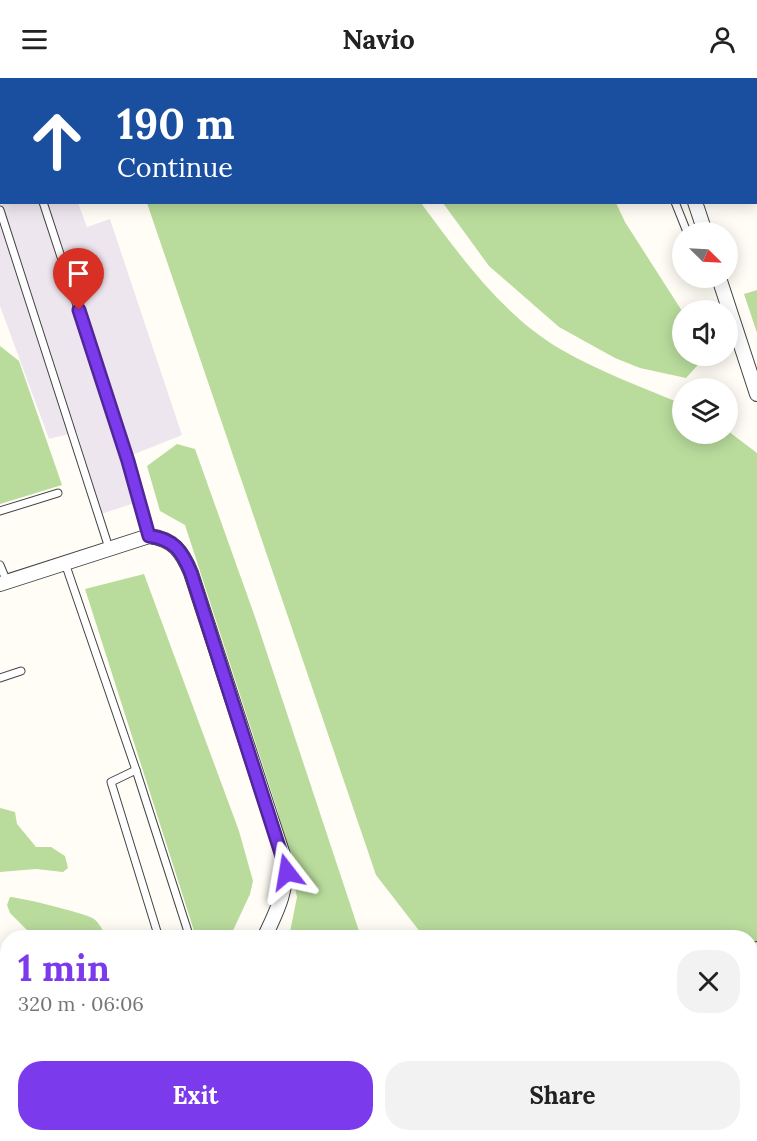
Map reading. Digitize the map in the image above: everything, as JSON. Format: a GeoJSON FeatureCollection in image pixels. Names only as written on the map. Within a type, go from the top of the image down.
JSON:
{"type":"FeatureCollection","features":[{"type":"Feature","properties":{"kind":"street"},"geometry":{"type":"LineString","coordinates":[[696,204],[702,222]]}},
{"type":"Feature","properties":{"kind":"street"},"geometry":{"type":"LineString","coordinates":[[738,336],[757,394]]}},
{"type":"Feature","properties":{"kind":"street"},"geometry":{"type":"LineString","coordinates":[[4,583],[109,548],[154,537],[179,548],[191,573],[284,858],[285,889],[268,930]]}},
{"type":"Feature","properties":{"kind":"lane"},"geometry":{"type":"LineString","coordinates":[[45,204],[154,537]]}},
{"type":"Feature","properties":{"kind":"lane"},"geometry":{"type":"LineString","coordinates":[[676,204],[683,222]]}},
{"type":"Feature","properties":{"kind":"lane"},"geometry":{"type":"LineString","coordinates":[[0,210],[109,548]]}},
{"type":"Feature","properties":{"kind":"lane"},"geometry":{"type":"LineString","coordinates":[[0,511],[58,493]]}},
{"type":"Feature","properties":{"kind":"lane"},"geometry":{"type":"LineString","coordinates":[[65,563],[136,770],[187,930]]}},
{"type":"Feature","properties":{"kind":"lane"},"geometry":{"type":"LineString","coordinates":[[0,565],[4,583]]}},
{"type":"Feature","properties":{"kind":"lane"},"geometry":{"type":"LineString","coordinates":[[0,678],[21,672]]}},
{"type":"Feature","properties":{"kind":"lane"},"geometry":{"type":"LineString","coordinates":[[136,770],[111,782],[157,930]]}},
{"type":"Feature","properties":{"kind":"shaded area"},"geometry":{"type":"Polygon","coordinates":[[[0,204],[78,204],[87,227],[110,219],[182,435],[122,459],[138,502],[101,514],[77,432],[49,439],[0,306],[0,204]]]}},
{"type":"Feature","properties":{"kind":"green space"},"geometry":{"type":"Polygon","coordinates":[[[147,204],[422,204],[484,284],[520,320],[540,336],[591,365],[672,400],[672,444],[738,444],[738,439],[757,453],[757,930],[419,930],[376,875],[147,204]]]}},
{"type":"Feature","properties":{"kind":"green space"},"geometry":{"type":"Polygon","coordinates":[[[444,204],[616,204],[625,222],[675,300],[672,300],[672,366],[697,366],[686,378],[640,368],[615,358],[559,327],[489,266],[444,204]]]}},
{"type":"Feature","properties":{"kind":"green space"},"geometry":{"type":"Polygon","coordinates":[[[757,290],[757,333],[744,294],[757,290]]]}},
{"type":"Feature","properties":{"kind":"green space"},"geometry":{"type":"Polygon","coordinates":[[[0,346],[19,361],[62,485],[0,504],[0,346]]]}},
{"type":"Feature","properties":{"kind":"green space"},"geometry":{"type":"Polygon","coordinates":[[[177,444],[195,449],[255,617],[359,930],[290,930],[297,897],[278,812],[185,525],[160,511],[147,466],[177,444]]]}},
{"type":"Feature","properties":{"kind":"green space"},"geometry":{"type":"Polygon","coordinates":[[[144,574],[239,831],[253,881],[250,894],[233,930],[194,930],[85,589],[144,574]]]}},
{"type":"Feature","properties":{"kind":"green space"},"geometry":{"type":"Polygon","coordinates":[[[0,808],[15,812],[17,824],[36,847],[51,847],[65,856],[68,868],[63,872],[36,869],[0,872],[0,808]]]}},
{"type":"Feature","properties":{"kind":"green space"},"geometry":{"type":"Polygon","coordinates":[[[10,897],[54,906],[88,916],[94,919],[102,930],[27,930],[10,913],[7,905],[10,897]]]}},
{"type":"Feature","properties":{"kind":"route"},"geometry":{"type":"LineString","coordinates":[[79,310],[128,461],[149,536],[171,542],[179,548],[186,559],[287,872]]}}]}
